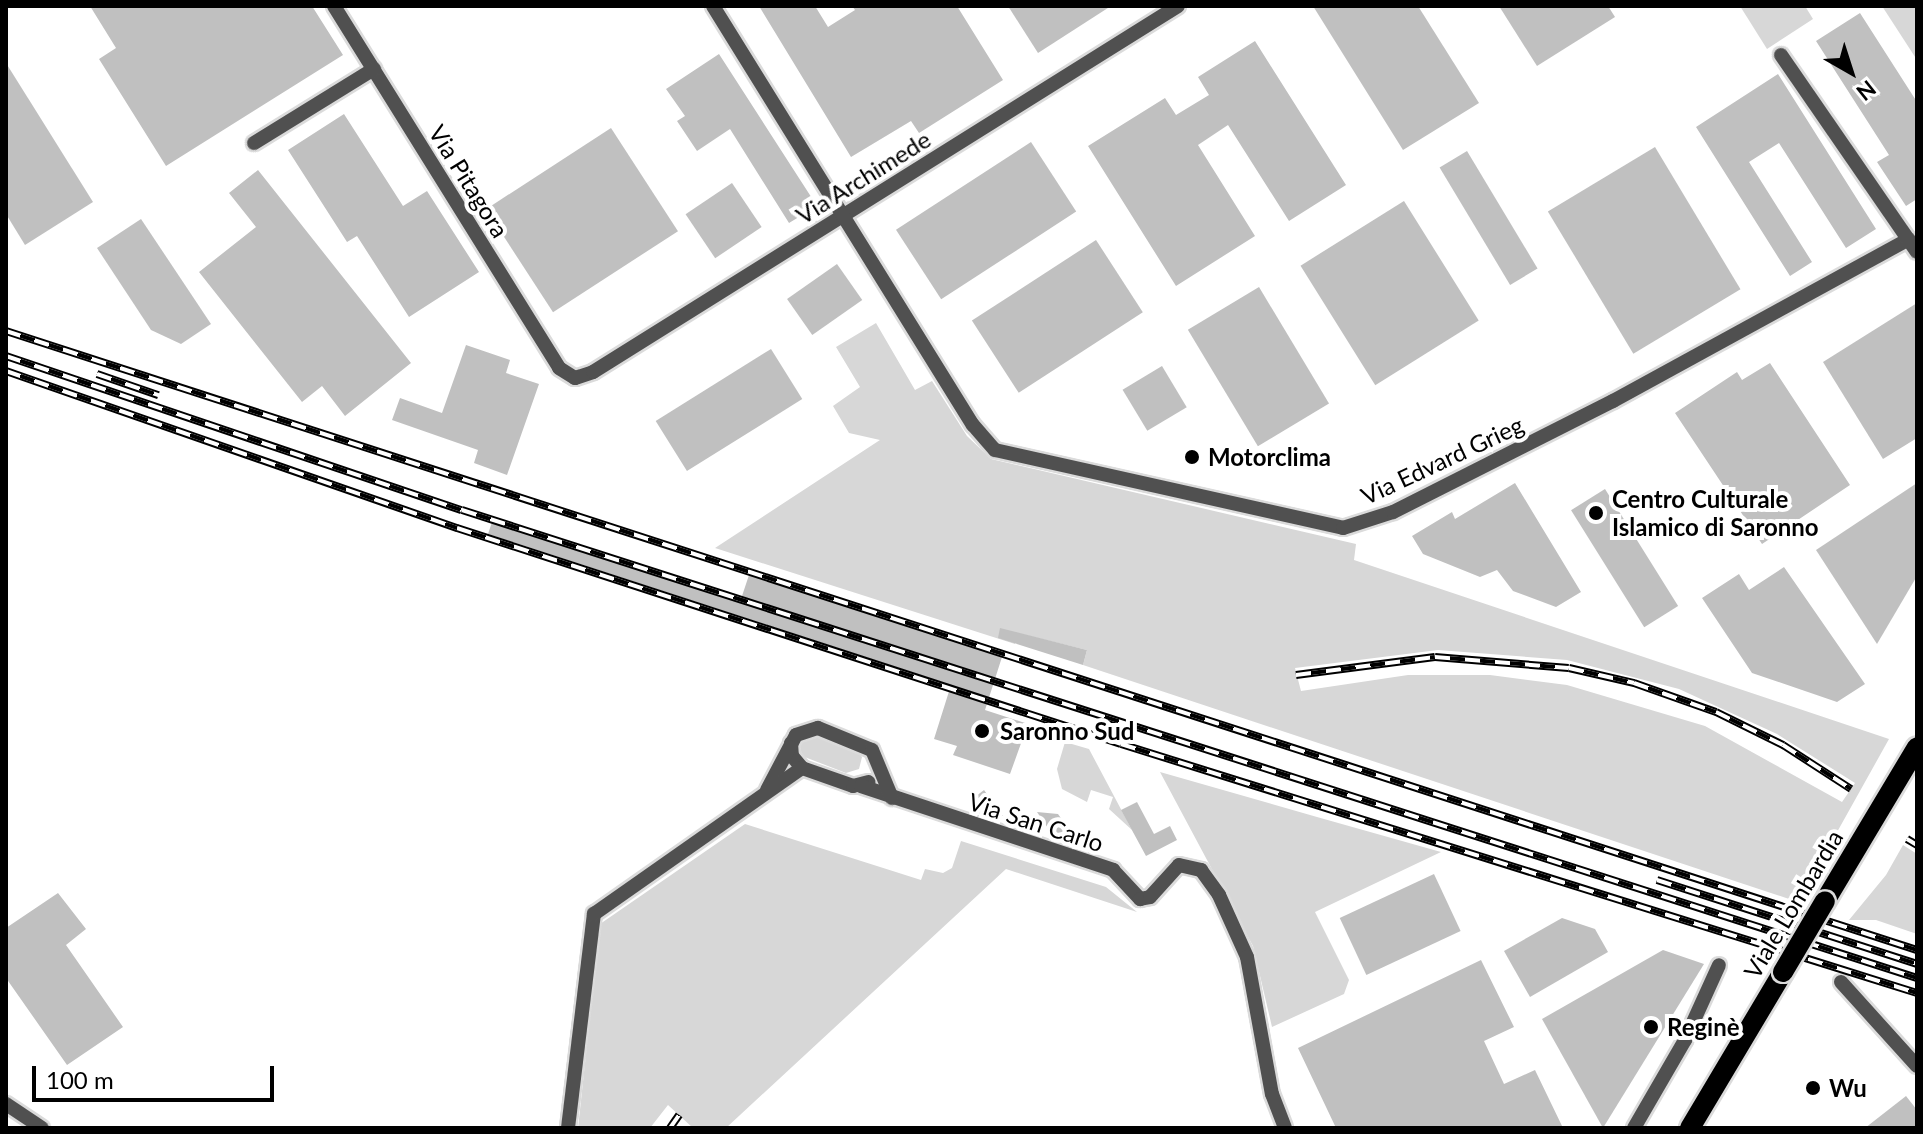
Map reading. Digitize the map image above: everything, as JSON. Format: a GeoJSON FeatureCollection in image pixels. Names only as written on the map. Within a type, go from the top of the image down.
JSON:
{"type":"FeatureCollection","features":[{"type":"Feature","properties":{"kind":"main road","name":"Viale Lombardia"},"geometry":{"type":"LineString","coordinates":[[1690,1128],[1917,747]]}},
{"type":"Feature","properties":{"kind":"street","name":"Via Pitagora"},"geometry":{"type":"LineString","coordinates":[[334,6],[569,377]]}},
{"type":"Feature","properties":{"kind":"street","name":"Via Edvard Grieg"},"geometry":{"type":"LineString","coordinates":[[713,6],[973,425],[995,450],[1343,528],[1393,512],[1913,245],[1781,55]]}},
{"type":"Feature","properties":{"kind":"street","name":"Via Archimede"},"geometry":{"type":"LineString","coordinates":[[569,377],[593,372],[1154,12],[1178,6]]}},
{"type":"Feature","properties":{"kind":"street"},"geometry":{"type":"LineString","coordinates":[[254,143],[374,69]]}},
{"type":"Feature","properties":{"kind":"street"},"geometry":{"type":"LineString","coordinates":[[767,790],[791,743],[804,730],[818,728],[866,745],[892,798]]}},
{"type":"Feature","properties":{"kind":"street"},"geometry":{"type":"LineString","coordinates":[[568,1128],[594,914],[802,768],[792,756],[791,743]]}},
{"type":"Feature","properties":{"kind":"street","name":"Via San Carlo"},"geometry":{"type":"LineString","coordinates":[[802,768],[1113,870],[1145,899],[1179,865],[1195,865],[1207,876],[1247,957],[1265,1037],[1272,1094],[1285,1128]]}},
{"type":"Feature","properties":{"kind":"street"},"geometry":{"type":"LineString","coordinates":[[861,786],[877,768]]}},
{"type":"Feature","properties":{"kind":"street"},"geometry":{"type":"LineString","coordinates":[[1634,1128],[1685,1040],[1719,965]]}},
{"type":"Feature","properties":{"kind":"street"},"geometry":{"type":"LineString","coordinates":[[1841,982],[1917,1066]]}},
{"type":"Feature","properties":{"kind":"street"},"geometry":{"type":"LineString","coordinates":[[6,1104],[42,1128]]}},
{"type":"Feature","properties":{"kind":"shaded area"},"geometry":{"type":"Polygon","coordinates":[[[1740,6],[1805,6],[1813,19],[1767,49],[1740,6]]]}},
{"type":"Feature","properties":{"kind":"shaded area"},"geometry":{"type":"Polygon","coordinates":[[[1882,6],[1917,6],[1917,60],[1882,6]]]}},
{"type":"Feature","properties":{"kind":"shaded area"},"geometry":{"type":"Polygon","coordinates":[[[876,323],[915,390],[932,381],[967,436],[991,459],[1356,544],[1354,560],[1889,739],[1798,902],[1083,665],[1087,650],[1017,633],[1015,644],[715,548],[880,440],[849,433],[833,406],[860,387],[836,347],[876,323]],[[1438,650],[1295,668],[1301,691],[1408,675],[1490,675],[1567,685],[1705,726],[1842,802],[1855,783],[1777,734],[1679,689],[1567,660],[1438,650]]]}},
{"type":"Feature","properties":{"kind":"shaded area"},"geometry":{"type":"Polygon","coordinates":[[[814,734],[855,749],[862,757],[859,769],[846,773],[802,756],[799,741],[814,734]]]}},
{"type":"Feature","properties":{"kind":"shaded area"},"geometry":{"type":"Polygon","coordinates":[[[1065,742],[1089,749],[1132,830],[1109,809],[1113,797],[1091,790],[1087,802],[1062,789],[1057,769],[1065,742]]]}},
{"type":"Feature","properties":{"kind":"shaded area"},"geometry":{"type":"Polygon","coordinates":[[[1160,772],[1441,852],[1315,912],[1349,980],[1344,994],[1272,1027],[1253,946],[1160,772]]]}},
{"type":"Feature","properties":{"kind":"shaded area"},"geometry":{"type":"Polygon","coordinates":[[[745,824],[921,880],[925,869],[943,873],[952,868],[961,841],[1106,887],[1137,912],[1006,869],[726,1128],[693,1128],[668,1105],[650,1128],[578,1128],[600,924],[745,824]]]}},
{"type":"Feature","properties":{"kind":"shaded area"},"geometry":{"type":"Polygon","coordinates":[[[1903,845],[1917,854],[1917,934],[1876,920],[1849,920],[1886,875],[1903,845]]]}},
{"type":"Feature","properties":{"kind":"building"},"geometry":{"type":"Polygon","coordinates":[[[90,6],[312,6],[343,55],[166,166],[99,59],[116,48],[90,6]]]}},
{"type":"Feature","properties":{"kind":"building"},"geometry":{"type":"Polygon","coordinates":[[[759,6],[815,6],[828,27],[855,10],[852,6],[957,6],[1003,80],[919,133],[911,121],[851,157],[759,6]]]}},
{"type":"Feature","properties":{"kind":"building"},"geometry":{"type":"Polygon","coordinates":[[[1008,6],[1111,6],[1038,53],[1008,6]]]}},
{"type":"Feature","properties":{"kind":"building"},"geometry":{"type":"Polygon","coordinates":[[[1313,6],[1418,6],[1479,103],[1403,150],[1313,6]]]}},
{"type":"Feature","properties":{"kind":"building"},"geometry":{"type":"Polygon","coordinates":[[[1499,6],[1608,6],[1615,17],[1537,66],[1499,6]]]}},
{"type":"Feature","properties":{"kind":"building"},"geometry":{"type":"Polygon","coordinates":[[[1860,13],[1917,102],[1917,199],[1906,206],[1877,162],[1889,155],[1816,41],[1860,13]]]}},
{"type":"Feature","properties":{"kind":"building"},"geometry":{"type":"Polygon","coordinates":[[[1255,41],[1346,185],[1289,221],[1228,125],[1198,145],[1255,236],[1176,286],[1088,146],[1165,98],[1176,115],[1209,95],[1198,77],[1255,41]]]}},
{"type":"Feature","properties":{"kind":"building"},"geometry":{"type":"Polygon","coordinates":[[[719,54],[817,206],[789,223],[730,129],[697,151],[677,121],[685,116],[666,89],[719,54]]]}},
{"type":"Feature","properties":{"kind":"building"},"geometry":{"type":"Polygon","coordinates":[[[6,63],[93,202],[25,245],[6,214],[6,63]]]}},
{"type":"Feature","properties":{"kind":"building"},"geometry":{"type":"Polygon","coordinates":[[[1778,74],[1876,229],[1846,248],[1779,143],[1749,162],[1812,262],[1790,276],[1696,127],[1778,74]]]}},
{"type":"Feature","properties":{"kind":"building"},"geometry":{"type":"Polygon","coordinates":[[[344,114],[403,206],[427,191],[479,272],[409,317],[357,236],[347,242],[288,150],[344,114]]]}},
{"type":"Feature","properties":{"kind":"building"},"geometry":{"type":"Polygon","coordinates":[[[611,128],[678,231],[553,312],[486,209],[611,128]]]}},
{"type":"Feature","properties":{"kind":"building"},"geometry":{"type":"Polygon","coordinates":[[[1031,142],[1076,212],[941,299],[896,230],[1031,142]]]}},
{"type":"Feature","properties":{"kind":"building"},"geometry":{"type":"Polygon","coordinates":[[[1655,147],[1740,289],[1633,354],[1548,211],[1655,147]]]}},
{"type":"Feature","properties":{"kind":"building"},"geometry":{"type":"Polygon","coordinates":[[[1467,151],[1538,268],[1510,285],[1440,167],[1467,151]]]}},
{"type":"Feature","properties":{"kind":"building"},"geometry":{"type":"Polygon","coordinates":[[[258,170],[411,363],[345,416],[322,386],[302,402],[199,272],[256,227],[229,193],[258,170]]]}},
{"type":"Feature","properties":{"kind":"building"},"geometry":{"type":"Polygon","coordinates":[[[732,183],[762,227],[715,258],[686,214],[732,183]]]}},
{"type":"Feature","properties":{"kind":"building"},"geometry":{"type":"Polygon","coordinates":[[[1404,201],[1479,321],[1375,385],[1301,266],[1404,201]]]}},
{"type":"Feature","properties":{"kind":"building"},"geometry":{"type":"Polygon","coordinates":[[[141,219],[211,324],[181,344],[151,330],[97,248],[141,219]]]}},
{"type":"Feature","properties":{"kind":"building"},"geometry":{"type":"Polygon","coordinates":[[[1096,240],[1143,312],[1019,393],[972,321],[1096,240]]]}},
{"type":"Feature","properties":{"kind":"building"},"geometry":{"type":"Polygon","coordinates":[[[837,264],[862,300],[812,335],[787,299],[837,264]]]}},
{"type":"Feature","properties":{"kind":"building"},"geometry":{"type":"Polygon","coordinates":[[[1259,287],[1329,404],[1258,446],[1188,330],[1259,287]]]}},
{"type":"Feature","properties":{"kind":"building"},"geometry":{"type":"Polygon","coordinates":[[[1917,303],[1917,438],[1883,459],[1823,362],[1917,303]]]}},
{"type":"Feature","properties":{"kind":"building"},"geometry":{"type":"Polygon","coordinates":[[[466,345],[510,360],[506,373],[539,384],[507,475],[474,463],[478,450],[392,420],[400,398],[442,413],[466,345]]]}},
{"type":"Feature","properties":{"kind":"building"},"geometry":{"type":"Polygon","coordinates":[[[771,349],[802,399],[687,471],[656,421],[771,349]]]}},
{"type":"Feature","properties":{"kind":"building"},"geometry":{"type":"Polygon","coordinates":[[[1770,363],[1850,485],[1762,544],[1675,413],[1737,372],[1742,380],[1770,363]]]}},
{"type":"Feature","properties":{"kind":"building"},"geometry":{"type":"Polygon","coordinates":[[[1162,366],[1187,407],[1147,431],[1123,390],[1162,366]]]}},
{"type":"Feature","properties":{"kind":"building"},"geometry":{"type":"Polygon","coordinates":[[[1515,483],[1581,592],[1556,607],[1513,591],[1497,570],[1480,577],[1423,554],[1412,536],[1452,512],[1455,519],[1515,483]]]}},
{"type":"Feature","properties":{"kind":"building"},"geometry":{"type":"Polygon","coordinates":[[[1917,483],[1917,576],[1877,644],[1816,550],[1917,483]]]}},
{"type":"Feature","properties":{"kind":"building"},"geometry":{"type":"Polygon","coordinates":[[[1605,489],[1678,606],[1644,627],[1571,510],[1605,489]]]}},
{"type":"Feature","properties":{"kind":"building"},"geometry":{"type":"Polygon","coordinates":[[[492,522],[740,602],[749,575],[1002,657],[985,710],[1028,724],[1010,774],[953,755],[957,746],[934,739],[951,685],[488,534],[492,522]]]}},
{"type":"Feature","properties":{"kind":"building"},"geometry":{"type":"Polygon","coordinates":[[[1784,567],[1865,684],[1837,702],[1752,673],[1702,598],[1739,574],[1749,590],[1784,567]]]}},
{"type":"Feature","properties":{"kind":"building"},"geometry":{"type":"Polygon","coordinates":[[[1000,628],[1087,650],[1083,665],[998,638],[1000,628]]]}},
{"type":"Feature","properties":{"kind":"building"},"geometry":{"type":"Polygon","coordinates":[[[984,790],[1003,816],[980,814],[971,800],[984,790]]]}},
{"type":"Feature","properties":{"kind":"building"},"geometry":{"type":"Polygon","coordinates":[[[1137,802],[1154,834],[1170,826],[1177,840],[1146,856],[1121,810],[1137,802]]]}},
{"type":"Feature","properties":{"kind":"building"},"geometry":{"type":"Polygon","coordinates":[[[1037,812],[1058,814],[1068,828],[1054,837],[1037,812]]]}},
{"type":"Feature","properties":{"kind":"building"},"geometry":{"type":"Polygon","coordinates":[[[1434,874],[1461,931],[1366,975],[1340,918],[1434,874]]]}},
{"type":"Feature","properties":{"kind":"building"},"geometry":{"type":"Polygon","coordinates":[[[58,893],[86,929],[66,945],[123,1027],[67,1065],[6,978],[6,928],[58,893]]]}},
{"type":"Feature","properties":{"kind":"building"},"geometry":{"type":"Polygon","coordinates":[[[1562,918],[1595,929],[1608,952],[1530,997],[1504,951],[1562,918]]]}},
{"type":"Feature","properties":{"kind":"building"},"geometry":{"type":"Polygon","coordinates":[[[1663,950],[1704,964],[1603,1128],[1542,1019],[1663,950]]]}},
{"type":"Feature","properties":{"kind":"building"},"geometry":{"type":"Polygon","coordinates":[[[1481,960],[1514,1027],[1484,1041],[1504,1084],[1535,1070],[1563,1128],[1336,1128],[1298,1048],[1481,960]]]}},
{"type":"Feature","properties":{"kind":"building"},"geometry":{"type":"Polygon","coordinates":[[[1906,1096],[1917,1110],[1917,1128],[1865,1128],[1906,1096]]]}},
{"type":"Feature","properties":{"kind":"railway"},"geometry":{"type":"LineString","coordinates":[[6,331],[1917,950]]}},
{"type":"Feature","properties":{"kind":"railway"},"geometry":{"type":"LineString","coordinates":[[6,356],[462,510],[1917,978]]}},
{"type":"Feature","properties":{"kind":"railway"},"geometry":{"type":"LineString","coordinates":[[6,371],[457,528],[1121,744],[1917,993]]}},
{"type":"Feature","properties":{"kind":"railway"},"geometry":{"type":"LineString","coordinates":[[97,374],[158,395]]}},
{"type":"Feature","properties":{"kind":"railway"},"geometry":{"type":"LineString","coordinates":[[1296,675],[1435,657],[1569,668],[1634,683],[1716,712],[1783,745],[1851,789]]}},
{"type":"Feature","properties":{"kind":"railway"},"geometry":{"type":"LineString","coordinates":[[1907,839],[1917,845]]}},
{"type":"Feature","properties":{"kind":"railway"},"geometry":{"type":"LineString","coordinates":[[1657,880],[1917,964]]}},
{"type":"Feature","properties":{"kind":"railway"},"geometry":{"type":"LineString","coordinates":[[670,1128],[679,1115]]}},
{"type":"Feature","properties":{"kind":"place","name":"Motorclima"},"geometry":{"type":"Point","coordinates":[1192,457]}},
{"type":"Feature","properties":{"kind":"place","name":"Centro Culturale Islamico di Saronno"},"geometry":{"type":"Point","coordinates":[1596,513]}},
{"type":"Feature","properties":{"kind":"place","name":"Saronno Sud"},"geometry":{"type":"Point","coordinates":[982,731]}},
{"type":"Feature","properties":{"kind":"place","name":"Reginè"},"geometry":{"type":"Point","coordinates":[1651,1027]}},
{"type":"Feature","properties":{"kind":"place","name":"Wu"},"geometry":{"type":"Point","coordinates":[1813,1088]}}]}
